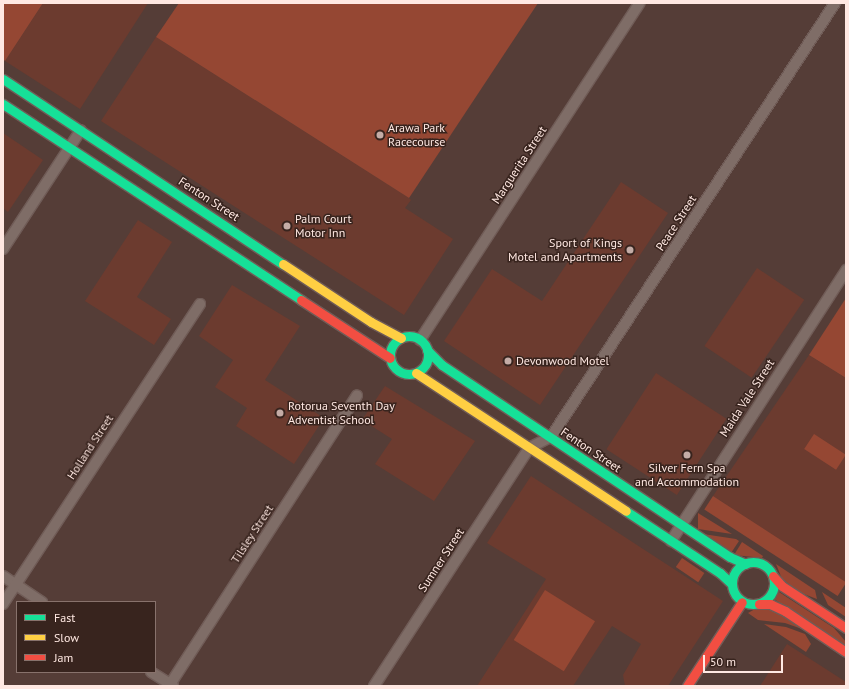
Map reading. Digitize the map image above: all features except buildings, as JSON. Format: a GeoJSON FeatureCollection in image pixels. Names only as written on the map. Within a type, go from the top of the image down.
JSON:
{"type":"FeatureCollection","features":[{"type":"Feature","properties":{"kind":"main road","name":"Fenton Street"},"geometry":{"type":"LineString","coordinates":[[3,79],[244,236],[371,322],[401,338]]}},
{"type":"Feature","properties":{"kind":"main road"},"geometry":{"type":"LineString","coordinates":[[3,104],[390,358],[397,370],[403,373],[416,373],[720,572],[732,584],[736,595],[742,602],[770,604],[785,611],[846,652]]}},
{"type":"Feature","properties":{"kind":"main road"},"geometry":{"type":"LineString","coordinates":[[232,254],[244,236]]}},
{"type":"Feature","properties":{"kind":"main road"},"geometry":{"type":"LineString","coordinates":[[390,358],[394,345],[401,338],[410,337],[420,340],[427,350],[426,364],[416,373]]}},
{"type":"Feature","properties":{"kind":"main road","name":"Fenton Street"},"geometry":{"type":"LineString","coordinates":[[427,350],[442,365],[730,557],[746,564]]}},
{"type":"Feature","properties":{"kind":"main road"},"geometry":{"type":"LineString","coordinates":[[732,584],[737,570],[746,564],[761,564],[782,586],[846,628]]}},
{"type":"Feature","properties":{"kind":"main road"},"geometry":{"type":"LineString","coordinates":[[759,604],[771,595],[774,584],[773,576]]}},
{"type":"Feature","properties":{"kind":"main road"},"geometry":{"type":"LineString","coordinates":[[687,686],[742,602]]}},
{"type":"Feature","properties":{"kind":"street","name":"Marguerita Street"},"geometry":{"type":"LineString","coordinates":[[420,340],[640,3]]}},
{"type":"Feature","properties":{"kind":"street","name":"Peace Street"},"geometry":{"type":"LineString","coordinates":[[551,437],[836,3]]}},
{"type":"Feature","properties":{"kind":"street"},"geometry":{"type":"LineString","coordinates":[[3,249],[81,130]]}},
{"type":"Feature","properties":{"kind":"street","name":"Maida Vale Street"},"geometry":{"type":"LineString","coordinates":[[670,540],[846,270]]}},
{"type":"Feature","properties":{"kind":"street","name":"Holland Street"},"geometry":{"type":"LineString","coordinates":[[3,604],[200,304]]}},
{"type":"Feature","properties":{"kind":"street","name":"Tilsley Street"},"geometry":{"type":"LineString","coordinates":[[171,685],[357,396]]}},
{"type":"Feature","properties":{"kind":"street"},"geometry":{"type":"LineString","coordinates":[[529,448],[551,437]]}},
{"type":"Feature","properties":{"kind":"street","name":"Sumner Street"},"geometry":{"type":"LineString","coordinates":[[374,686],[529,448]]}},
{"type":"Feature","properties":{"kind":"street"},"geometry":{"type":"LineString","coordinates":[[3,576],[40,601]]}},
{"type":"Feature","properties":{"kind":"street"},"geometry":{"type":"LineString","coordinates":[[153,673],[171,685]]}},
{"type":"Feature","properties":{"kind":"shaded area"},"geometry":{"type":"Polygon","coordinates":[[[3,3],[43,3],[5,61],[3,59],[3,3]]]}},
{"type":"Feature","properties":{"kind":"shaded area"},"geometry":{"type":"Polygon","coordinates":[[[43,3],[148,3],[80,109],[5,61],[43,3]]]}},
{"type":"Feature","properties":{"kind":"shaded area","name":"Arawa Park Racecourse"},"geometry":{"type":"Polygon","coordinates":[[[179,3],[538,3],[409,198],[156,37],[179,3]]]}},
{"type":"Feature","properties":{"kind":"shaded area"},"geometry":{"type":"Polygon","coordinates":[[[156,37],[409,198],[411,200],[405,208],[453,239],[404,315],[101,121],[156,37]]]}},
{"type":"Feature","properties":{"kind":"shaded area"},"geometry":{"type":"Polygon","coordinates":[[[3,133],[43,160],[8,212],[3,208],[3,133]]]}},
{"type":"Feature","properties":{"kind":"shaded area"},"geometry":{"type":"Polygon","coordinates":[[[621,182],[668,213],[540,405],[444,341],[492,269],[542,301],[621,182]]]}},
{"type":"Feature","properties":{"kind":"shaded area"},"geometry":{"type":"Polygon","coordinates":[[[138,220],[172,242],[137,297],[171,319],[154,345],[85,301],[138,220]]]}},
{"type":"Feature","properties":{"kind":"shaded area"},"geometry":{"type":"Polygon","coordinates":[[[757,268],[804,300],[752,378],[704,346],[757,268]]]}},
{"type":"Feature","properties":{"kind":"shaded area"},"geometry":{"type":"Polygon","coordinates":[[[232,285],[300,326],[265,380],[324,418],[294,464],[236,426],[247,408],[215,387],[233,360],[199,336],[232,285]]]}},
{"type":"Feature","properties":{"kind":"shaded area"},"geometry":{"type":"Polygon","coordinates":[[[846,298],[846,378],[809,355],[846,298]]]}},
{"type":"Feature","properties":{"kind":"shaded area"},"geometry":{"type":"Polygon","coordinates":[[[809,355],[846,378],[846,583],[713,496],[809,355]]]}},
{"type":"Feature","properties":{"kind":"shaded area"},"geometry":{"type":"Polygon","coordinates":[[[656,373],[726,419],[677,495],[606,449],[656,373]]]}},
{"type":"Feature","properties":{"kind":"shaded area"},"geometry":{"type":"Polygon","coordinates":[[[385,386],[475,441],[434,501],[375,464],[392,439],[362,420],[385,386]]]}},
{"type":"Feature","properties":{"kind":"shaded area"},"geometry":{"type":"Polygon","coordinates":[[[814,434],[846,455],[836,470],[804,449],[814,434]]]}},
{"type":"Feature","properties":{"kind":"shaded area"},"geometry":{"type":"Polygon","coordinates":[[[531,476],[723,601],[668,686],[625,686],[623,675],[641,644],[612,626],[573,686],[477,686],[546,579],[487,543],[531,476]]]}},
{"type":"Feature","properties":{"kind":"shaded area"},"geometry":{"type":"Polygon","coordinates":[[[713,496],[846,582],[838,596],[704,509],[713,496]]]}},
{"type":"Feature","properties":{"kind":"shaded area"},"geometry":{"type":"Polygon","coordinates":[[[698,513],[732,534],[698,529],[698,513]]]}},
{"type":"Feature","properties":{"kind":"shaded area"},"geometry":{"type":"Polygon","coordinates":[[[703,534],[736,539],[739,541],[731,553],[703,534]]]}},
{"type":"Feature","properties":{"kind":"shaded area"},"geometry":{"type":"Polygon","coordinates":[[[742,542],[763,556],[762,558],[734,555],[742,542]]]}},
{"type":"Feature","properties":{"kind":"shaded area"},"geometry":{"type":"Polygon","coordinates":[[[682,558],[704,573],[698,582],[676,567],[682,558]]]}},
{"type":"Feature","properties":{"kind":"shaded area"},"geometry":{"type":"Polygon","coordinates":[[[776,564],[815,590],[817,599],[801,593],[782,579],[776,564]]]}},
{"type":"Feature","properties":{"kind":"shaded area"},"geometry":{"type":"Polygon","coordinates":[[[545,590],[595,621],[564,671],[514,640],[545,590]]]}},
{"type":"Feature","properties":{"kind":"shaded area"},"geometry":{"type":"Polygon","coordinates":[[[779,592],[834,628],[846,642],[846,648],[774,599],[779,592]]]}},
{"type":"Feature","properties":{"kind":"shaded area"},"geometry":{"type":"Polygon","coordinates":[[[822,592],[846,608],[846,617],[828,605],[822,592]]]}},
{"type":"Feature","properties":{"kind":"shaded area"},"geometry":{"type":"Polygon","coordinates":[[[755,609],[774,610],[802,629],[785,623],[758,620],[748,613],[755,609]]]}},
{"type":"Feature","properties":{"kind":"shaded area"},"geometry":{"type":"Polygon","coordinates":[[[764,624],[786,627],[805,634],[811,644],[806,652],[764,624]]]}},
{"type":"Feature","properties":{"kind":"shaded area"},"geometry":{"type":"Polygon","coordinates":[[[787,644],[846,682],[846,686],[760,686],[787,644]]]}},
{"type":"Feature","properties":{"kind":"traffic: fast"},"geometry":{"type":"LineString","coordinates":[[3,79],[283,264]]}},
{"type":"Feature","properties":{"kind":"traffic: fast"},"geometry":{"type":"LineString","coordinates":[[3,104],[301,300]]}},
{"type":"Feature","properties":{"kind":"traffic: fast"},"geometry":{"type":"LineString","coordinates":[[409,336],[422,342],[428,355],[422,368],[409,374],[396,368],[390,355],[396,342],[409,336]]}},
{"type":"Feature","properties":{"kind":"traffic: fast"},"geometry":{"type":"LineString","coordinates":[[427,350],[442,365],[730,557],[746,564]]}},
{"type":"Feature","properties":{"kind":"traffic: fast"},"geometry":{"type":"LineString","coordinates":[[626,511],[720,573],[732,584]]}},
{"type":"Feature","properties":{"kind":"traffic: fast"},"geometry":{"type":"LineString","coordinates":[[749,562],[757,562],[765,565],[771,571],[774,583],[771,595],[765,601],[757,604],[749,604],[741,601],[735,595],[732,587],[732,579],[735,571],[741,565],[749,562]]}},
{"type":"Feature","properties":{"kind":"traffic: slow"},"geometry":{"type":"LineString","coordinates":[[283,264],[371,322],[401,338]]}},
{"type":"Feature","properties":{"kind":"traffic: slow"},"geometry":{"type":"LineString","coordinates":[[416,373],[626,511]]}},
{"type":"Feature","properties":{"kind":"traffic: jam"},"geometry":{"type":"LineString","coordinates":[[301,300],[390,358]]}},
{"type":"Feature","properties":{"kind":"traffic: jam"},"geometry":{"type":"LineString","coordinates":[[773,576],[782,586],[846,628]]}},
{"type":"Feature","properties":{"kind":"traffic: jam"},"geometry":{"type":"LineString","coordinates":[[687,686],[742,602]]}},
{"type":"Feature","properties":{"kind":"traffic: jam"},"geometry":{"type":"LineString","coordinates":[[759,604],[770,604],[785,611],[846,652]]}},
{"type":"Feature","properties":{"kind":"place","name":"Arawa Park Racecourse"},"geometry":{"type":"Point","coordinates":[380,135]}},
{"type":"Feature","properties":{"kind":"place","name":"Palm Court Motor Inn"},"geometry":{"type":"Point","coordinates":[287,226]}},
{"type":"Feature","properties":{"kind":"place","name":"Sport of Kings Motel and Apartments"},"geometry":{"type":"Point","coordinates":[630,250]}},
{"type":"Feature","properties":{"kind":"place","name":"Devonwood Motel"},"geometry":{"type":"Point","coordinates":[508,361]}},
{"type":"Feature","properties":{"kind":"place","name":"Rotorua Seventh Day Adventist School"},"geometry":{"type":"Point","coordinates":[280,413]}},
{"type":"Feature","properties":{"kind":"place","name":"Silver Fern Spa and Accommodation"},"geometry":{"type":"Point","coordinates":[687,455]}}]}
